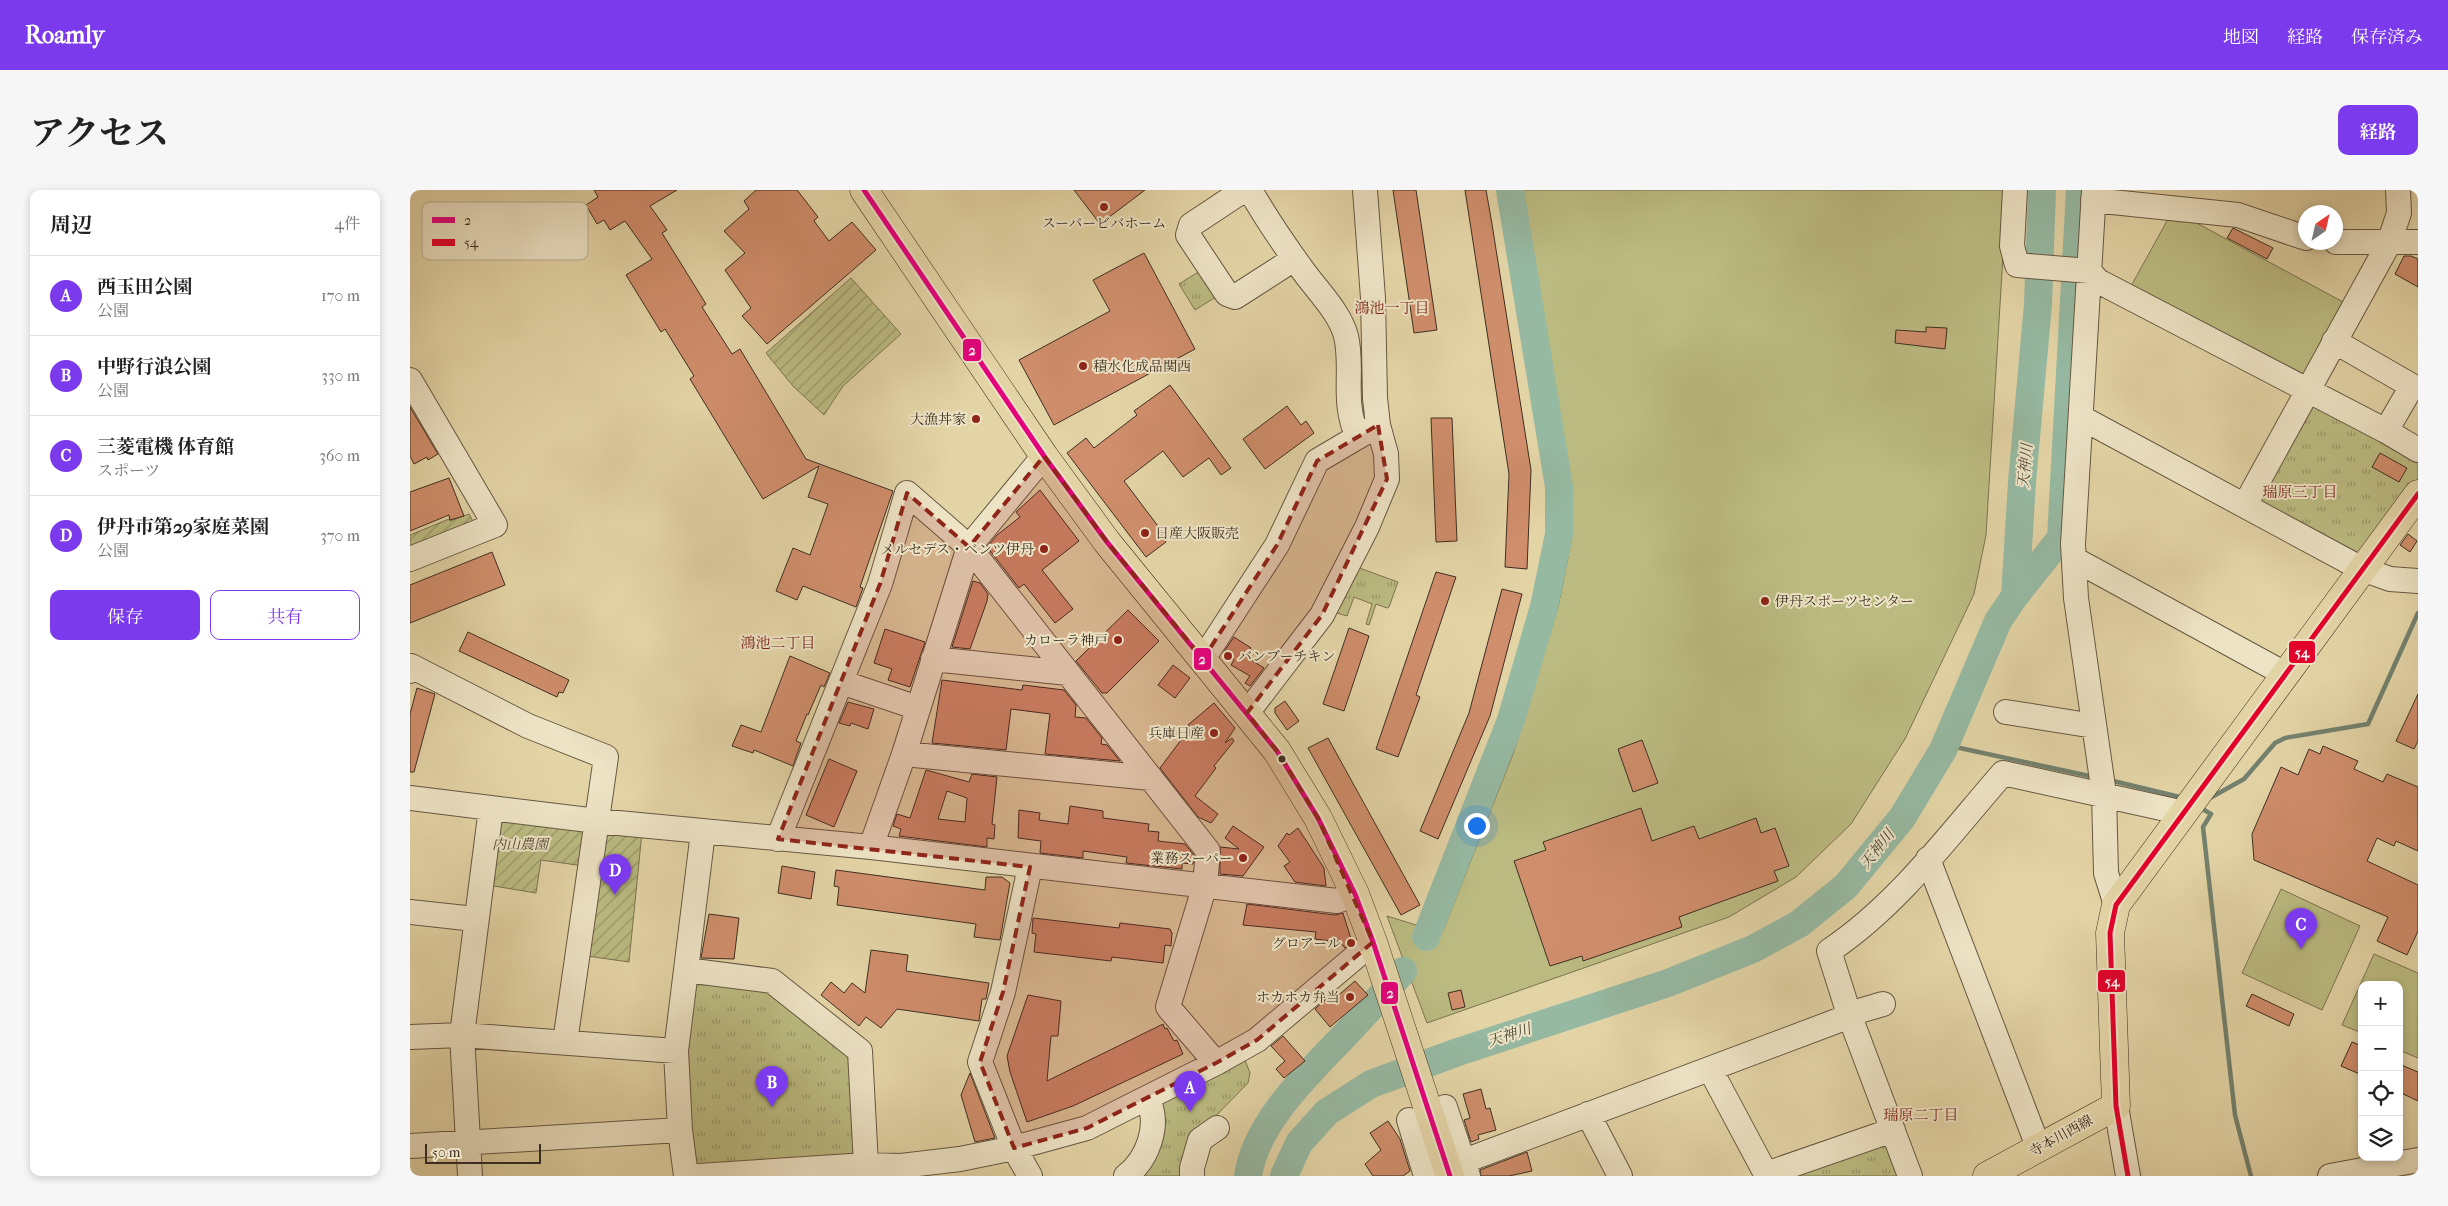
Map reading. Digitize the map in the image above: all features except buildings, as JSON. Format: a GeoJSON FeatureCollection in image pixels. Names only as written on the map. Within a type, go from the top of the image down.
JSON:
{"type":"FeatureCollection","features":[{"type":"Feature","properties":{"kind":"main road"},"geometry":{"type":"LineString","coordinates":[[864,190],[1044,456],[1107,542],[1277,751],[1318,818],[1355,894],[1373,942],[1421,1088],[1443,1172]]}},
{"type":"Feature","properties":{"kind":"main road"},"geometry":{"type":"LineString","coordinates":[[2116,1106],[2110,933],[2116,905],[2418,494]]}},
{"type":"Feature","properties":{"kind":"main road","name":"寺本川西線"},"geometry":{"type":"LineString","coordinates":[[1987,1176],[2116,1106]]}},
{"type":"Feature","properties":{"kind":"street"},"geometry":{"type":"LineString","coordinates":[[1244,190],[1191,225],[1188,234],[1227,294],[1235,297],[1294,259]]}},
{"type":"Feature","properties":{"kind":"street"},"geometry":{"type":"LineString","coordinates":[[1250,190],[1294,259],[1337,318],[1346,335],[1348,400],[1351,423],[1358,437]]}},
{"type":"Feature","properties":{"kind":"street"},"geometry":{"type":"LineString","coordinates":[[1247,713],[1322,615],[1374,511],[1387,478],[1386,454],[1378,425],[1374,390],[1373,298],[1365,190]]}},
{"type":"Feature","properties":{"kind":"street"},"geometry":{"type":"LineString","coordinates":[[2015,190],[2012,246],[2017,265],[2071,270],[2098,282],[2386,431],[2418,450]]}},
{"type":"Feature","properties":{"kind":"street"},"geometry":{"type":"LineString","coordinates":[[2245,505],[2389,243],[2399,213],[2398,190]]}},
{"type":"Feature","properties":{"kind":"street"},"geometry":{"type":"LineString","coordinates":[[2116,905],[2106,873],[2104,794],[2076,598],[2073,544],[2082,418],[2071,270],[2094,195],[2238,215],[2298,235]]}},
{"type":"Feature","properties":{"kind":"street"},"geometry":{"type":"LineString","coordinates":[[2343,242],[2418,242]]}},
{"type":"Feature","properties":{"kind":"street"},"geometry":{"type":"LineString","coordinates":[[2334,341],[2412,386],[2386,431]]}},
{"type":"Feature","properties":{"kind":"street"},"geometry":{"type":"LineString","coordinates":[[410,380],[495,525],[410,559]]}},
{"type":"Feature","properties":{"kind":"street"},"geometry":{"type":"LineString","coordinates":[[2082,418],[2362,569],[2390,578],[2418,581]]}},
{"type":"Feature","properties":{"kind":"street"},"geometry":{"type":"LineString","coordinates":[[1203,659],[1277,544],[1317,461],[1378,425]]}},
{"type":"Feature","properties":{"kind":"street"},"geometry":{"type":"LineString","coordinates":[[871,847],[904,754],[969,547],[1044,456]]}},
{"type":"Feature","properties":{"kind":"street"},"geometry":{"type":"LineString","coordinates":[[778,839],[880,584],[907,493],[969,547],[1208,851],[1205,885],[1168,1007],[1216,1063]]}},
{"type":"Feature","properties":{"kind":"street"},"geometry":{"type":"LineString","coordinates":[[2074,559],[2285,674]]}},
{"type":"Feature","properties":{"kind":"street"},"geometry":{"type":"LineString","coordinates":[[933,659],[1068,673]]}},
{"type":"Feature","properties":{"kind":"street"},"geometry":{"type":"LineString","coordinates":[[410,671],[411,666],[528,726],[606,757],[566,1042]]}},
{"type":"Feature","properties":{"kind":"street"},"geometry":{"type":"LineString","coordinates":[[841,682],[918,708]]}},
{"type":"Feature","properties":{"kind":"street"},"geometry":{"type":"LineString","coordinates":[[2006,712],[2094,726]]}},
{"type":"Feature","properties":{"kind":"street"},"geometry":{"type":"LineString","coordinates":[[904,754],[1151,778]]}},
{"type":"Feature","properties":{"kind":"street"},"geometry":{"type":"LineString","coordinates":[[1910,1176],[1850,1015],[1829,951],[1857,933],[1883,909],[2003,773],[2104,794],[2192,802]]}},
{"type":"Feature","properties":{"kind":"street"},"geometry":{"type":"LineString","coordinates":[[410,798],[598,821],[871,847],[1030,867],[1337,901],[1355,894]]}},
{"type":"Feature","properties":{"kind":"street"},"geometry":{"type":"LineString","coordinates":[[470,1176],[462,1035],[475,919],[491,808]]}},
{"type":"Feature","properties":{"kind":"street"},"geometry":{"type":"LineString","coordinates":[[686,1176],[680,1130],[676,1051],[703,832]]}},
{"type":"Feature","properties":{"kind":"street"},"geometry":{"type":"LineString","coordinates":[[1928,859],[2039,1149]]}},
{"type":"Feature","properties":{"kind":"street"},"geometry":{"type":"LineString","coordinates":[[1030,867],[1003,992],[980,1062],[1014,1148],[1030,1176]]}},
{"type":"Feature","properties":{"kind":"street"},"geometry":{"type":"LineString","coordinates":[[410,912],[475,919]]}},
{"type":"Feature","properties":{"kind":"street"},"geometry":{"type":"LineString","coordinates":[[698,1176],[826,1172],[866,1164],[902,1171],[1014,1148],[1087,1128],[1216,1063],[1257,1040],[1373,942]]}},
{"type":"Feature","properties":{"kind":"street"},"geometry":{"type":"LineString","coordinates":[[686,970],[772,981],[860,1051],[866,1164]]}},
{"type":"Feature","properties":{"kind":"street"},"geometry":{"type":"LineString","coordinates":[[1443,1172],[1588,1114],[1883,1004]]}},
{"type":"Feature","properties":{"kind":"street"},"geometry":{"type":"LineString","coordinates":[[410,1037],[462,1035],[676,1051]]}},
{"type":"Feature","properties":{"kind":"street"},"geometry":{"type":"LineString","coordinates":[[1710,1069],[1767,1175],[1893,1130]]}},
{"type":"Feature","properties":{"kind":"street"},"geometry":{"type":"LineString","coordinates":[[1129,1175],[1141,1163],[1150,1142],[1152,1107],[1147,1098]]}},
{"type":"Feature","properties":{"kind":"street"},"geometry":{"type":"LineString","coordinates":[[2116,1106],[2128,1176]]}},
{"type":"Feature","properties":{"kind":"street"},"geometry":{"type":"LineString","coordinates":[[1443,1172],[1445,1107]]}},
{"type":"Feature","properties":{"kind":"street"},"geometry":{"type":"LineString","coordinates":[[1588,1114],[1620,1176]]}},
{"type":"Feature","properties":{"kind":"street"},"geometry":{"type":"LineString","coordinates":[[1409,1120],[1443,1172]]}},
{"type":"Feature","properties":{"kind":"street"},"geometry":{"type":"LineString","coordinates":[[1192,1176],[1192,1168],[1200,1140],[1217,1128]]}},
{"type":"Feature","properties":{"kind":"street"},"geometry":{"type":"LineString","coordinates":[[410,1146],[680,1130]]}},
{"type":"Feature","properties":{"kind":"street"},"geometry":{"type":"LineString","coordinates":[[2330,1176],[2418,1160]]}},
{"type":"Feature","properties":{"kind":"highlighted area"},"geometry":{"type":"Polygon","coordinates":[[[1378,425],[1387,479],[1322,615],[1247,713],[1277,751],[1318,818],[1373,942],[1257,1040],[1216,1063],[1087,1128],[1014,1148],[980,1062],[1003,992],[1030,867],[778,839],[880,584],[907,493],[969,547],[1044,456],[1107,542],[1203,659],[1277,545],[1317,461],[1378,425]]]}},
{"type":"Feature","properties":{"kind":"green space","name":"伊丹スポーツセンター"},"geometry":{"type":"Polygon","coordinates":[[[1523,190],[2007,190],[1986,535],[1974,594],[1905,739],[1851,824],[1796,877],[1729,917],[1427,1023],[1387,916],[1442,933],[1513,754],[1558,607],[1572,537],[1571,486],[1523,190]]]}},
{"type":"Feature","properties":{"kind":"green space"},"geometry":{"type":"Polygon","coordinates":[[[2172,212],[2178,213],[2345,303],[2303,378],[2131,286],[2172,212]]]}},
{"type":"Feature","properties":{"kind":"green space"},"geometry":{"type":"Polygon","coordinates":[[[1203,269],[1219,295],[1195,310],[1179,284],[1203,269]]]}},
{"type":"Feature","properties":{"kind":"green space"},"geometry":{"type":"Polygon","coordinates":[[[851,278],[901,334],[843,386],[824,415],[793,386],[766,353],[851,278]]]}},
{"type":"Feature","properties":{"kind":"green space"},"geometry":{"type":"Polygon","coordinates":[[[2317,403],[2418,457],[2418,487],[2354,558],[2260,505],[2258,497],[2307,404],[2317,403]]]}},
{"type":"Feature","properties":{"kind":"green space"},"geometry":{"type":"Polygon","coordinates":[[[469,514],[475,525],[410,551],[410,535],[449,519],[450,521],[469,514]]]}},
{"type":"Feature","properties":{"kind":"green space"},"geometry":{"type":"Polygon","coordinates":[[[1351,565],[1398,582],[1389,607],[1376,604],[1369,625],[1366,624],[1372,604],[1354,597],[1347,616],[1330,611],[1351,565]]]}},
{"type":"Feature","properties":{"kind":"green space","name":"内山農園"},"geometry":{"type":"Polygon","coordinates":[[[496,820],[584,826],[584,866],[541,860],[536,893],[488,885],[496,820]]]}},
{"type":"Feature","properties":{"kind":"green space"},"geometry":{"type":"Polygon","coordinates":[[[642,832],[629,962],[587,956],[603,834],[642,832]]]}},
{"type":"Feature","properties":{"kind":"green space"},"geometry":{"type":"Polygon","coordinates":[[[2281,889],[2360,926],[2322,1010],[2242,973],[2281,889]]]}},
{"type":"Feature","properties":{"kind":"green space"},"geometry":{"type":"Polygon","coordinates":[[[2374,954],[2418,973],[2418,1058],[2403,1052],[2403,981],[2362,981],[2374,954]]]}},
{"type":"Feature","properties":{"kind":"green space"},"geometry":{"type":"Polygon","coordinates":[[[696,980],[772,988],[851,1052],[861,1155],[695,1171],[681,1055],[696,980]]]}},
{"type":"Feature","properties":{"kind":"green space"},"geometry":{"type":"Polygon","coordinates":[[[2358,990],[2358,1031],[2342,1025],[2358,990]]]}},
{"type":"Feature","properties":{"kind":"green space"},"geometry":{"type":"Polygon","coordinates":[[[1243,1055],[1250,1073],[1248,1083],[1209,1123],[1184,1176],[1143,1176],[1143,1169],[1160,1104],[1243,1055]]]}},
{"type":"Feature","properties":{"kind":"green space"},"geometry":{"type":"Polygon","coordinates":[[[1886,1137],[1905,1176],[1773,1176],[1886,1137]]]}},
{"type":"Feature","properties":{"kind":"waterway"},"geometry":{"type":"LineString","coordinates":[[1426,937],[1511,720],[1544,607],[1559,534],[1559,487],[1510,190]]}},
{"type":"Feature","properties":{"kind":"waterway","name":"天神川"},"geometry":{"type":"LineString","coordinates":[[1284,1176],[1299,1143],[1327,1112],[1371,1084],[1458,1052],[1668,983],[1753,949],[1799,924],[1846,886],[1902,818],[1943,750],[1998,621],[2015,596],[2022,482],[2038,304],[2042,190]]}},
{"type":"Feature","properties":{"kind":"waterway"},"geometry":{"type":"LineString","coordinates":[[2015,596],[2061,538],[2080,190]]}},
{"type":"Feature","properties":{"kind":"waterway"},"geometry":{"type":"LineString","coordinates":[[2210,798],[2244,779],[2275,743],[2285,738],[2368,724],[2418,613]]}},
{"type":"Feature","properties":{"kind":"waterway"},"geometry":{"type":"LineString","coordinates":[[1946,745],[2094,777]]}},
{"type":"Feature","properties":{"kind":"waterway"},"geometry":{"type":"LineString","coordinates":[[2109,780],[2184,798]]}},
{"type":"Feature","properties":{"kind":"waterway"},"geometry":{"type":"LineString","coordinates":[[2199,807],[2211,814],[2203,827],[2235,1115],[2251,1176]]}},
{"type":"Feature","properties":{"kind":"waterway"},"geometry":{"type":"LineString","coordinates":[[1248,1176],[1253,1156],[1272,1118],[1300,1083],[1403,971]]}},
{"type":"Feature","properties":{"kind":"transit line","name":"2"},"geometry":{"type":"LineString","coordinates":[[864,190],[1044,456],[1107,542],[1277,751],[1318,818],[1355,894],[1373,942],[1450,1176]]}},
{"type":"Feature","properties":{"kind":"transit line","name":"54"},"geometry":{"type":"LineString","coordinates":[[2128,1176],[2116,1106],[2110,933],[2116,905],[2418,494]]}},
{"type":"Feature","properties":{"kind":"place","name":"スーパービバホーム"},"geometry":{"type":"Point","coordinates":[1104,207]}},
{"type":"Feature","properties":{"kind":"place","name":"積水化成品関西"},"geometry":{"type":"Point","coordinates":[1083,366]}},
{"type":"Feature","properties":{"kind":"place","name":"大漁丼家"},"geometry":{"type":"Point","coordinates":[976,419]}},
{"type":"Feature","properties":{"kind":"place","name":"日産大阪販売"},"geometry":{"type":"Point","coordinates":[1145,533]}},
{"type":"Feature","properties":{"kind":"place","name":"メルセデス・ベンツ伊丹"},"geometry":{"type":"Point","coordinates":[1044,549]}},
{"type":"Feature","properties":{"kind":"place","name":"伊丹スポーツセンター"},"geometry":{"type":"Point","coordinates":[1765,601]}},
{"type":"Feature","properties":{"kind":"place","name":"カローラ神戸"},"geometry":{"type":"Point","coordinates":[1118,640]}},
{"type":"Feature","properties":{"kind":"place","name":"バンブーチキン"},"geometry":{"type":"Point","coordinates":[1228,656]}},
{"type":"Feature","properties":{"kind":"place","name":"兵庫日産"},"geometry":{"type":"Point","coordinates":[1214,733]}},
{"type":"Feature","properties":{"kind":"place","name":"業務スーパー"},"geometry":{"type":"Point","coordinates":[1243,858]}},
{"type":"Feature","properties":{"kind":"place","name":"伊丹市第29家庭菜園"},"geometry":{"type":"Point","coordinates":[615,895]}},
{"type":"Feature","properties":{"kind":"place","name":"グロアール"},"geometry":{"type":"Point","coordinates":[1351,943]}},
{"type":"Feature","properties":{"kind":"place","name":"三菱電機 体育館"},"geometry":{"type":"Point","coordinates":[2301,949]}},
{"type":"Feature","properties":{"kind":"place","name":"ホカホカ弁当"},"geometry":{"type":"Point","coordinates":[1350,997]}},
{"type":"Feature","properties":{"kind":"place","name":"中野行浪公園"},"geometry":{"type":"Point","coordinates":[772,1107]}},
{"type":"Feature","properties":{"kind":"place","name":"西玉田公園"},"geometry":{"type":"Point","coordinates":[1190,1112]}},
{"type":"Feature","properties":{"kind":"district","name":"鴻池一丁目"},"geometry":{"type":"Point","coordinates":[1392,308]}},
{"type":"Feature","properties":{"kind":"district","name":"瑞原三丁目"},"geometry":{"type":"Point","coordinates":[2300,492]}},
{"type":"Feature","properties":{"kind":"district","name":"鴻池二丁目"},"geometry":{"type":"Point","coordinates":[778,643]}},
{"type":"Feature","properties":{"kind":"district","name":"瑞原二丁目"},"geometry":{"type":"Point","coordinates":[1921,1115]}}]}
